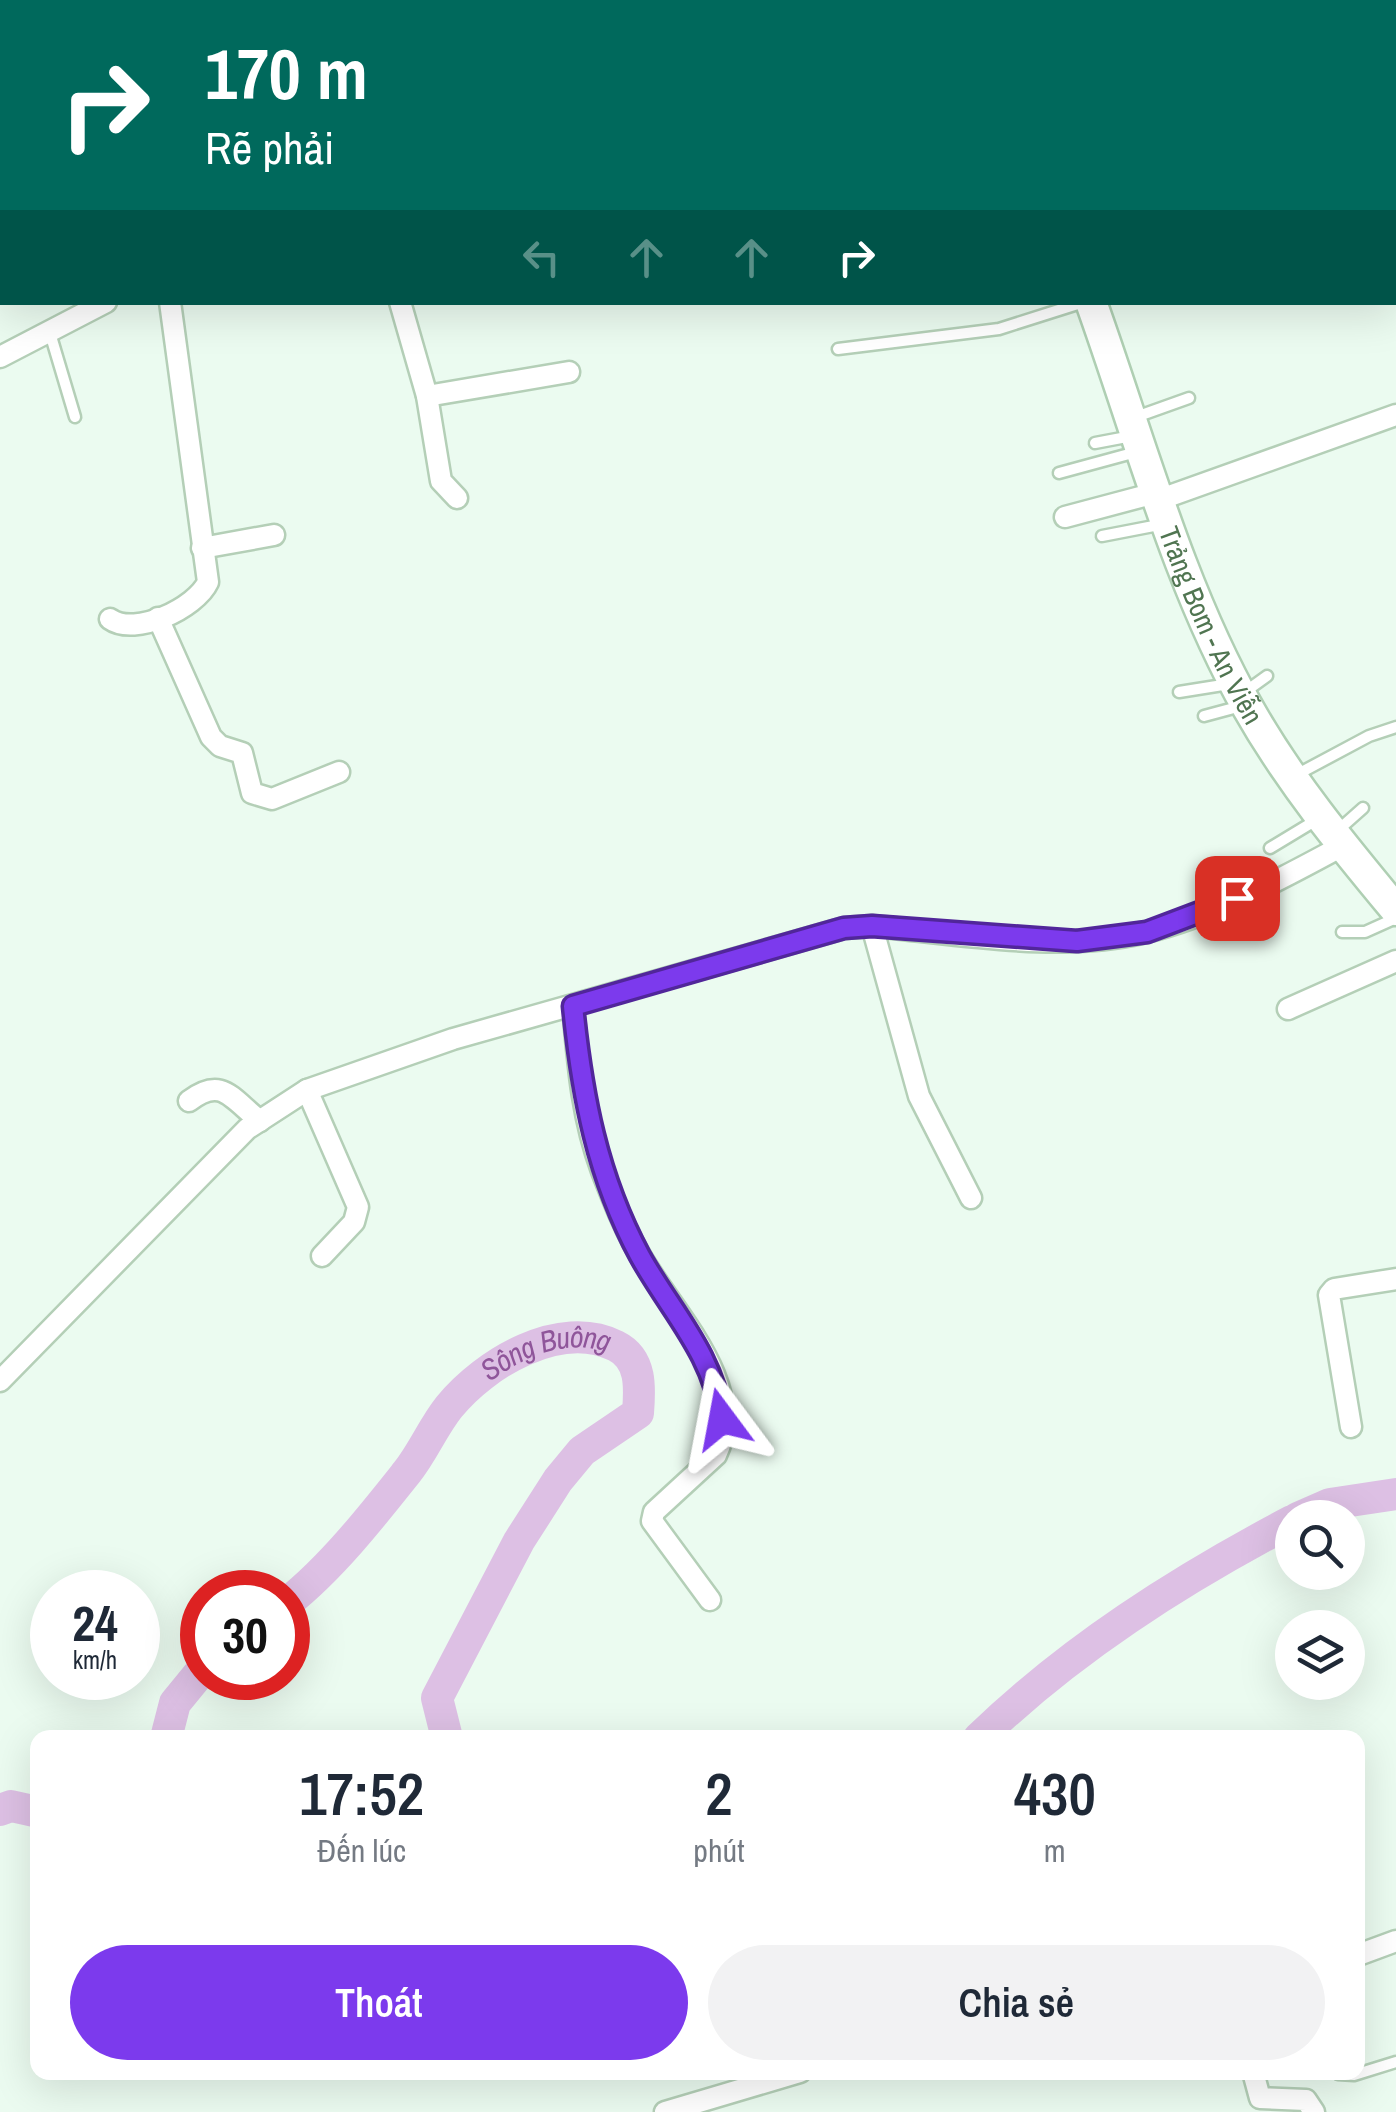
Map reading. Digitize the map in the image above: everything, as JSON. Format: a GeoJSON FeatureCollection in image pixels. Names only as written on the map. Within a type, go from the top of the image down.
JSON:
{"type":"FeatureCollection","features":[{"type":"Feature","properties":{"kind":"main road","name":"Trảng Bom - An Viễn"},"geometry":{"type":"LineString","coordinates":[[1093,305],[1198,604],[1240,694],[1291,778],[1396,914]]}},
{"type":"Feature","properties":{"kind":"street"},"geometry":{"type":"LineString","coordinates":[[0,357],[101,305]]}},
{"type":"Feature","properties":{"kind":"street"},"geometry":{"type":"LineString","coordinates":[[110,619],[119,626],[135,626],[158,618],[201,598],[208,582],[170,305]]}},
{"type":"Feature","properties":{"kind":"street"},"geometry":{"type":"LineString","coordinates":[[401,305],[428,396],[433,452],[441,482],[457,498]]}},
{"type":"Feature","properties":{"kind":"street"},"geometry":{"type":"LineString","coordinates":[[428,396],[569,372]]}},
{"type":"Feature","properties":{"kind":"street"},"geometry":{"type":"LineString","coordinates":[[1065,517],[1163,505],[1396,416]]}},
{"type":"Feature","properties":{"kind":"street"},"geometry":{"type":"LineString","coordinates":[[202,548],[274,535]]}},
{"type":"Feature","properties":{"kind":"street"},"geometry":{"type":"LineString","coordinates":[[158,618],[211,736],[220,746],[242,753],[252,793],[272,799],[339,772]]}},
{"type":"Feature","properties":{"kind":"street"},"geometry":{"type":"LineString","coordinates":[[0,1381],[260,1120],[307,1090],[453,1039],[788,942],[872,926],[1026,940],[1077,941],[1147,932],[1268,886],[1331,834]]}},
{"type":"Feature","properties":{"kind":"street"},"geometry":{"type":"LineString","coordinates":[[872,926],[919,1096],[972,1198]]}},
{"type":"Feature","properties":{"kind":"street"},"geometry":{"type":"LineString","coordinates":[[1288,1009],[1396,960]]}},
{"type":"Feature","properties":{"kind":"street"},"geometry":{"type":"LineString","coordinates":[[573,1006],[586,1111],[603,1174],[642,1259],[689,1330],[716,1382],[722,1419],[721,1444],[716,1455],[654,1512],[652,1521],[710,1600]]}},
{"type":"Feature","properties":{"kind":"street"},"geometry":{"type":"LineString","coordinates":[[189,1101],[207,1088],[218,1088],[260,1120]]}},
{"type":"Feature","properties":{"kind":"street"},"geometry":{"type":"LineString","coordinates":[[307,1090],[358,1208],[354,1222],[322,1256]]}},
{"type":"Feature","properties":{"kind":"street"},"geometry":{"type":"LineString","coordinates":[[1350,1427],[1329,1295],[1334,1289],[1396,1279]]}},
{"type":"Feature","properties":{"kind":"street"},"geometry":{"type":"LineString","coordinates":[[1365,1952],[1396,1941]]}},
{"type":"Feature","properties":{"kind":"street"},"geometry":{"type":"LineString","coordinates":[[665,2112],[773,2080]]}},
{"type":"Feature","properties":{"kind":"street"},"geometry":{"type":"LineString","coordinates":[[1254,2080],[1260,2098],[1306,2100],[1314,2112]]}},
{"type":"Feature","properties":{"kind":"lane"},"geometry":{"type":"LineString","coordinates":[[838,349],[999,329],[1075,305]]}},
{"type":"Feature","properties":{"kind":"lane"},"geometry":{"type":"LineString","coordinates":[[50,333],[75,417]]}},
{"type":"Feature","properties":{"kind":"lane"},"geometry":{"type":"LineString","coordinates":[[1058,472],[1138,434],[1189,398]]}},
{"type":"Feature","properties":{"kind":"lane"},"geometry":{"type":"LineString","coordinates":[[1095,444],[1138,434]]}},
{"type":"Feature","properties":{"kind":"lane"},"geometry":{"type":"LineString","coordinates":[[1102,536],[1163,505]]}},
{"type":"Feature","properties":{"kind":"lane"},"geometry":{"type":"LineString","coordinates":[[1204,716],[1267,676]]}},
{"type":"Feature","properties":{"kind":"lane"},"geometry":{"type":"LineString","coordinates":[[1179,692],[1240,694]]}},
{"type":"Feature","properties":{"kind":"lane"},"geometry":{"type":"LineString","coordinates":[[1291,778],[1369,736],[1396,727]]}},
{"type":"Feature","properties":{"kind":"lane"},"geometry":{"type":"LineString","coordinates":[[1270,848],[1331,834],[1363,808]]}},
{"type":"Feature","properties":{"kind":"lane"},"geometry":{"type":"LineString","coordinates":[[1342,932],[1365,932],[1396,914]]}},
{"type":"Feature","properties":{"kind":"lane"},"geometry":{"type":"LineString","coordinates":[[1365,2072],[1396,2062]]}},
{"type":"Feature","properties":{"kind":"waterway","name":"Sông Buông"},"geometry":{"type":"LineString","coordinates":[[310,1582],[366,1523],[413,1464],[449,1407],[482,1375],[525,1350],[571,1338],[594,1339],[616,1346],[631,1358],[638,1375],[638,1413],[582,1451],[558,1480],[519,1541],[437,1698],[445,1730]]}},
{"type":"Feature","properties":{"kind":"waterway","name":"Sông Buông"},"geometry":{"type":"LineString","coordinates":[[1356,1500],[1396,1494]]}},
{"type":"Feature","properties":{"kind":"waterway","name":"Sông Buông"},"geometry":{"type":"LineString","coordinates":[[988,1730],[1051,1675],[1128,1618],[1275,1530]]}},
{"type":"Feature","properties":{"kind":"waterway","name":"Sông Buông"},"geometry":{"type":"LineString","coordinates":[[168,1730],[180,1697]]}},
{"type":"Feature","properties":{"kind":"waterway","name":"Sông Buông"},"geometry":{"type":"LineString","coordinates":[[0,1810],[11,1806],[30,1810]]}},
{"type":"Feature","properties":{"kind":"route"},"geometry":{"type":"LineString","coordinates":[[722,1419],[716,1382],[708,1363],[642,1259],[603,1174],[584,1104],[573,1006],[676,972],[844,928],[872,926],[1077,941],[1147,932],[1237,898]]}}]}
